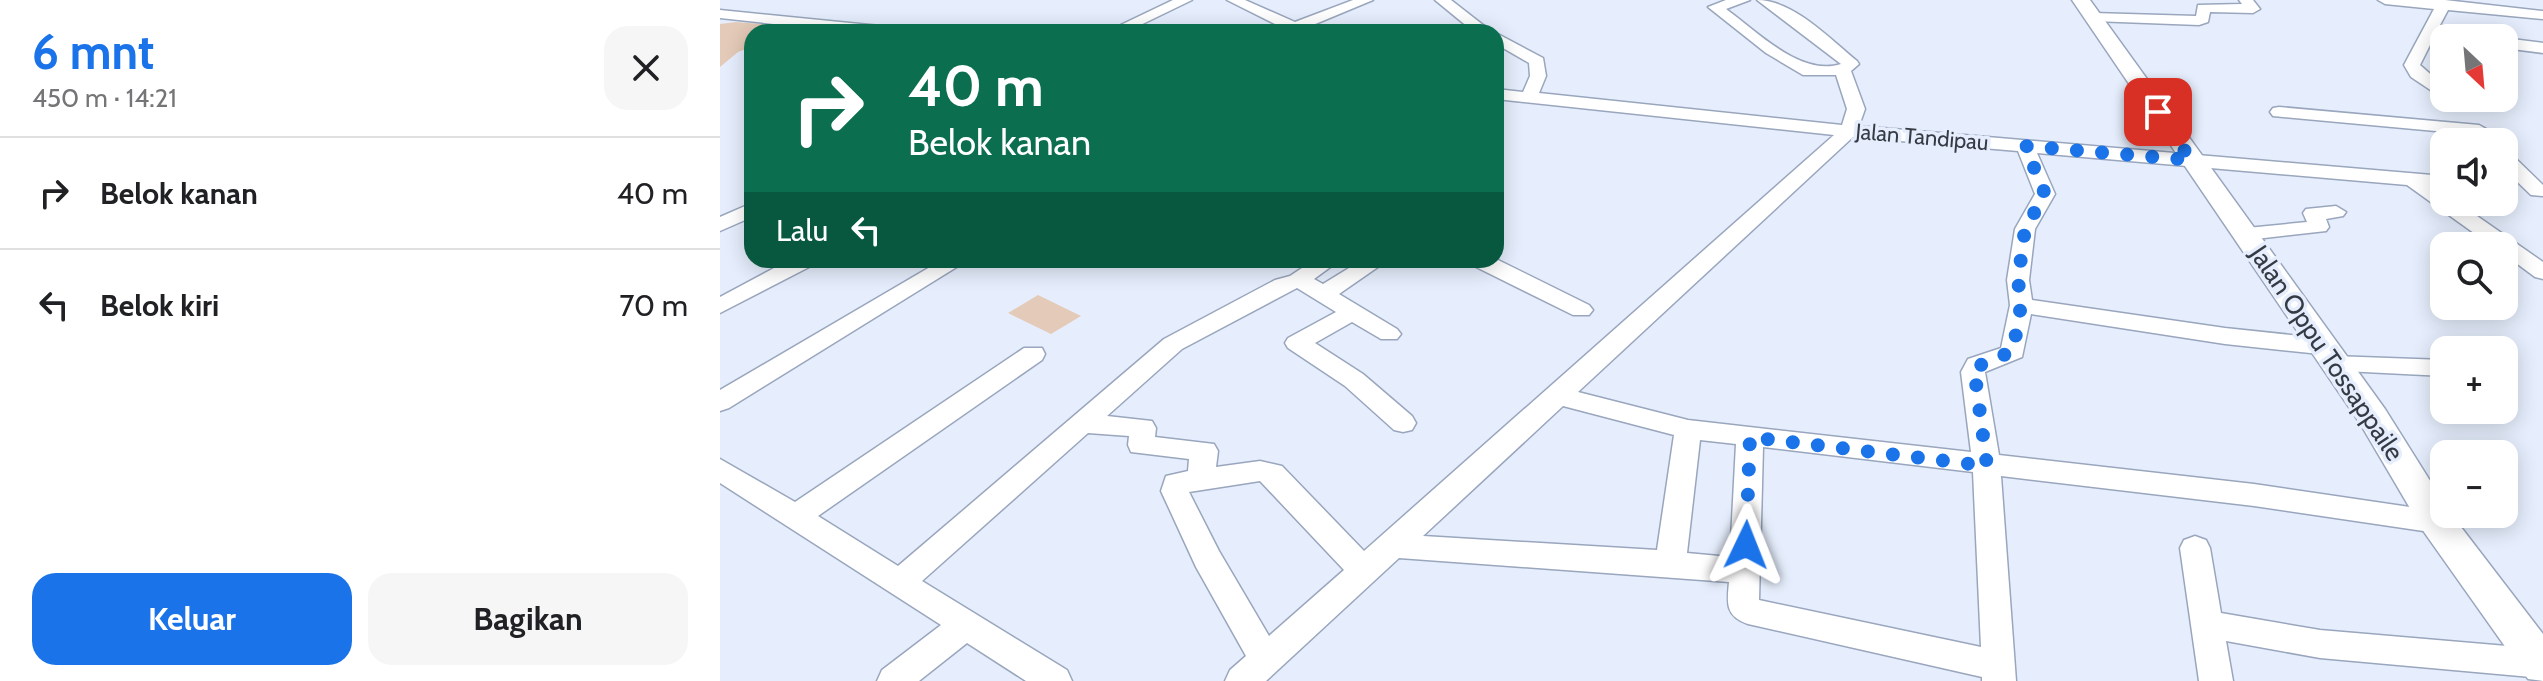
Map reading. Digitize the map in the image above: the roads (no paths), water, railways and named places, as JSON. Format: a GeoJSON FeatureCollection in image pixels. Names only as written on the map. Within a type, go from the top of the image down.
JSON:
{"type":"FeatureCollection","features":[{"type":"Feature","properties":{"kind":"main road","name":"Jalan Oppu Tossappaile"},"geometry":{"type":"LineString","coordinates":[[2087,9],[2373,417],[2430,511]]}},
{"type":"Feature","properties":{"kind":"main road","name":"Jalan Oppu Tossappaile"},"geometry":{"type":"LineString","coordinates":[[2441,528],[2542,665]]}},
{"type":"Feature","properties":{"kind":"street"},"geometry":{"type":"LineString","coordinates":[[1132,24],[1185,0]]}},
{"type":"Feature","properties":{"kind":"street"},"geometry":{"type":"LineString","coordinates":[[1234,0],[1280,24]]}},
{"type":"Feature","properties":{"kind":"street"},"geometry":{"type":"LineString","coordinates":[[1301,24],[1366,0]]}},
{"type":"Feature","properties":{"kind":"street"},"geometry":{"type":"LineString","coordinates":[[1442,0],[1474,24]]}},
{"type":"Feature","properties":{"kind":"street"},"geometry":{"type":"LineString","coordinates":[[1743,0],[1715,7],[1772,50],[1809,72],[1842,70],[1851,64],[1812,32],[1764,0]]}},
{"type":"Feature","properties":{"kind":"street"},"geometry":{"type":"LineString","coordinates":[[2087,9],[2199,21],[2203,19],[2203,8],[2253,9],[2246,0]]}},
{"type":"Feature","properties":{"kind":"street"},"geometry":{"type":"LineString","coordinates":[[2385,0],[2543,15]]}},
{"type":"Feature","properties":{"kind":"street"},"geometry":{"type":"LineString","coordinates":[[2434,24],[2444,4]]}},
{"type":"Feature","properties":{"kind":"street"},"geometry":{"type":"LineString","coordinates":[[720,14],[814,24]]}},
{"type":"Feature","properties":{"kind":"street"},"geometry":{"type":"LineString","coordinates":[[2430,32],[2412,67],[2430,82]]}},
{"type":"Feature","properties":{"kind":"street"},"geometry":{"type":"LineString","coordinates":[[1504,42],[1537,61],[1538,76],[1529,97]]}},
{"type":"Feature","properties":{"kind":"street"},"geometry":{"type":"LineString","coordinates":[[2518,45],[2543,48]]}},
{"type":"Feature","properties":{"kind":"street"},"geometry":{"type":"LineString","coordinates":[[1242,681],[1849,131],[1856,109],[1842,70]]}},
{"type":"Feature","properties":{"kind":"street","name":"Jalan Tandipau"},"geometry":{"type":"LineString","coordinates":[[1504,95],[1849,131],[2430,181]]}},
{"type":"Feature","properties":{"kind":"street"},"geometry":{"type":"LineString","coordinates":[[2279,112],[2430,130]]}},
{"type":"Feature","properties":{"kind":"street"},"geometry":{"type":"LineString","coordinates":[[2462,112],[2477,128]]}},
{"type":"Feature","properties":{"kind":"street"},"geometry":{"type":"LineString","coordinates":[[1750,437],[1741,602],[1748,611],[1999,673],[1987,466],[1974,368],[2013,351],[2021,305],[2018,280],[2025,229],[2045,194],[2025,146]]}},
{"type":"Feature","properties":{"kind":"street"},"geometry":{"type":"LineString","coordinates":[[2518,171],[2540,192]]}},
{"type":"Feature","properties":{"kind":"street"},"geometry":{"type":"LineString","coordinates":[[2412,179],[2543,272]]}},
{"type":"Feature","properties":{"kind":"street"},"geometry":{"type":"LineString","coordinates":[[2518,190],[2540,192]]}},
{"type":"Feature","properties":{"kind":"street"},"geometry":{"type":"LineString","coordinates":[[2247,234],[2319,227],[2313,213],[2336,212]]}},
{"type":"Feature","properties":{"kind":"street"},"geometry":{"type":"LineString","coordinates":[[720,225],[744,213]]}},
{"type":"Feature","properties":{"kind":"street"},"geometry":{"type":"LineString","coordinates":[[720,306],[790,268]]}},
{"type":"Feature","properties":{"kind":"street"},"geometry":{"type":"LineString","coordinates":[[720,402],[944,268]]}},
{"type":"Feature","properties":{"kind":"street"},"geometry":{"type":"LineString","coordinates":[[901,581],[1178,340],[1317,268]]}},
{"type":"Feature","properties":{"kind":"street"},"geometry":{"type":"LineString","coordinates":[[1324,293],[1364,268]]}},
{"type":"Feature","properties":{"kind":"street"},"geometry":{"type":"LineString","coordinates":[[1496,268],[1581,310]]}},
{"type":"Feature","properties":{"kind":"street"},"geometry":{"type":"LineString","coordinates":[[1298,280],[1389,334]]}},
{"type":"Feature","properties":{"kind":"street"},"geometry":{"type":"LineString","coordinates":[[2021,305],[2327,355],[2430,358]]}},
{"type":"Feature","properties":{"kind":"street"},"geometry":{"type":"LineString","coordinates":[[1353,312],[1297,343],[1354,380],[1403,423]]}},
{"type":"Feature","properties":{"kind":"street"},"geometry":{"type":"LineString","coordinates":[[796,516],[1033,354]]}},
{"type":"Feature","properties":{"kind":"street"},"geometry":{"type":"LineString","coordinates":[[1559,396],[1688,429],[2254,495],[2430,521]]}},
{"type":"Feature","properties":{"kind":"street"},"geometry":{"type":"LineString","coordinates":[[1082,423],[1143,428],[1145,431],[1139,441],[1141,445],[1204,451],[1201,479]]}},
{"type":"Feature","properties":{"kind":"street"},"geometry":{"type":"LineString","coordinates":[[1671,562],[1688,429]]}},
{"type":"Feature","properties":{"kind":"street"},"geometry":{"type":"LineString","coordinates":[[720,469],[968,623],[1055,681]]}},
{"type":"Feature","properties":{"kind":"street"},"geometry":{"type":"LineString","coordinates":[[1265,659],[1207,558],[1175,491],[1177,482],[1260,471],[1277,475],[1363,570]]}},
{"type":"Feature","properties":{"kind":"street"},"geometry":{"type":"LineString","coordinates":[[1391,545],[1496,555],[1671,562],[1745,571]]}},
{"type":"Feature","properties":{"kind":"street"},"geometry":{"type":"LineString","coordinates":[[2195,548],[2216,681]]}},
{"type":"Feature","properties":{"kind":"street"},"geometry":{"type":"LineString","coordinates":[[894,681],[968,623]]}},
{"type":"Feature","properties":{"kind":"street"},"geometry":{"type":"LineString","coordinates":[[2207,624],[2320,644],[2542,665]]}}]}
